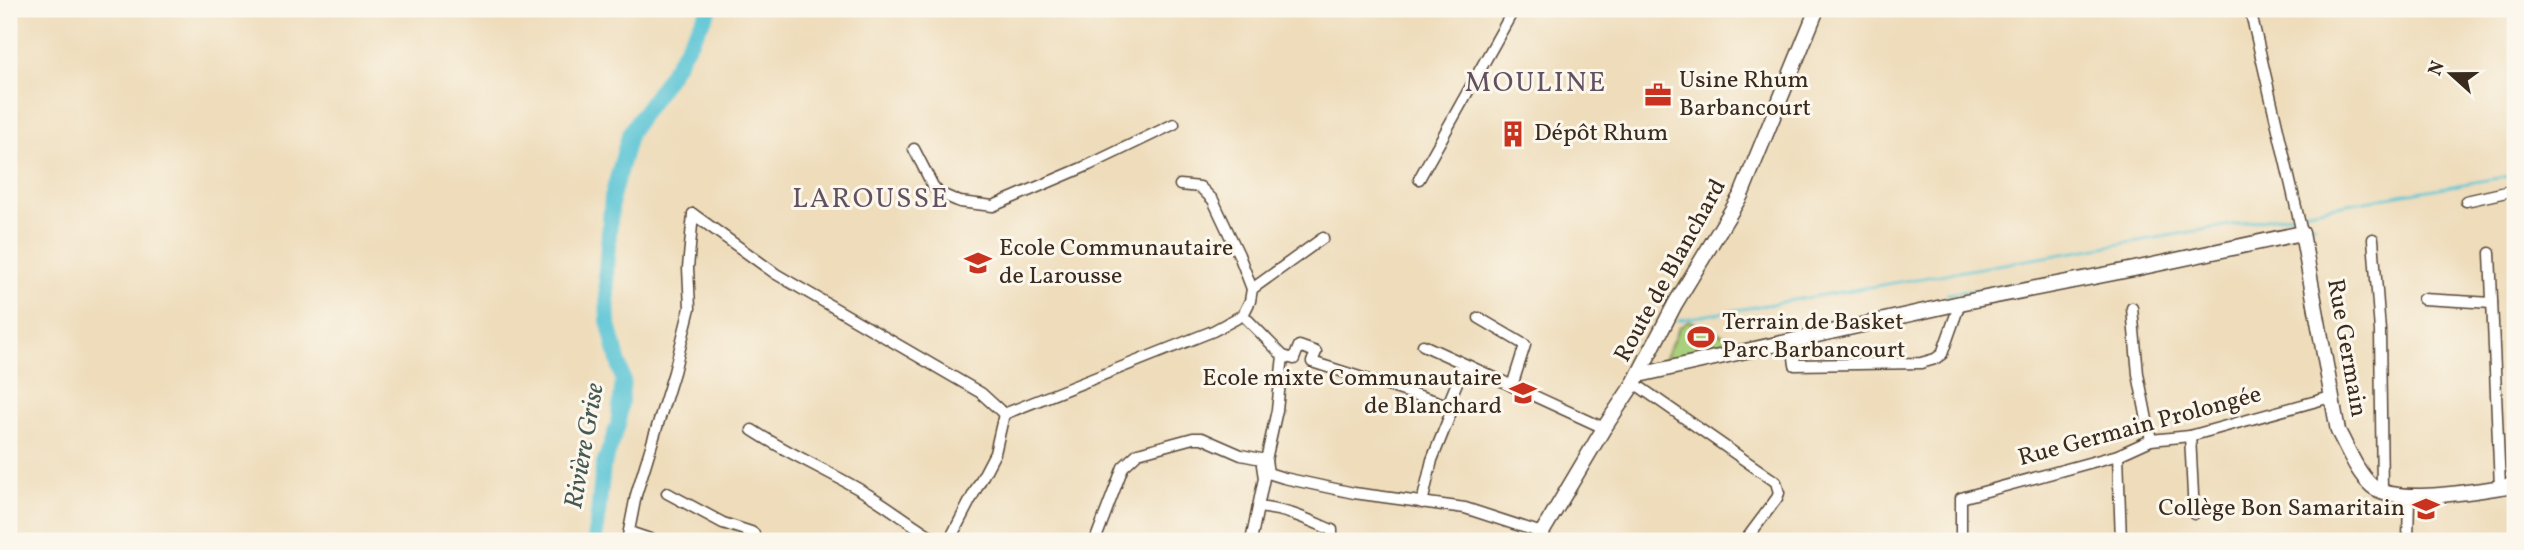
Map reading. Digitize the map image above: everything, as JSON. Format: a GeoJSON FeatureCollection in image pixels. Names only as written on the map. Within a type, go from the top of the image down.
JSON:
{"type":"FeatureCollection","features":[{"type":"Feature","properties":{"kind":"street"},"geometry":{"type":"LineString","coordinates":[[1419,179],[1514,9]]}},
{"type":"Feature","properties":{"kind":"street","name":"Route de Blanchard"},"geometry":{"type":"LineString","coordinates":[[1538,539],[1604,428],[1637,379],[1675,304],[1741,195],[1817,9]]}},
{"type":"Feature","properties":{"kind":"street"},"geometry":{"type":"LineString","coordinates":[[1637,379],[1960,303],[2134,270],[2301,229],[2250,9]]}},
{"type":"Feature","properties":{"kind":"street"},"geometry":{"type":"LineString","coordinates":[[914,149],[939,193],[960,202],[999,206],[1174,124]]}},
{"type":"Feature","properties":{"kind":"street"},"geometry":{"type":"LineString","coordinates":[[1004,414],[1213,331],[1243,316],[1252,289],[1240,255],[1213,200],[1200,187],[1180,186]]}},
{"type":"Feature","properties":{"kind":"street"},"geometry":{"type":"LineString","coordinates":[[2466,201],[2515,190]]}},
{"type":"Feature","properties":{"kind":"street"},"geometry":{"type":"LineString","coordinates":[[656,541],[628,537],[636,495],[691,308],[688,268],[693,214],[776,274],[981,393],[1004,414]]}},
{"type":"Feature","properties":{"kind":"street","name":"Rue Germain"},"geometry":{"type":"LineString","coordinates":[[2301,229],[2338,431],[2353,460],[2371,485],[2382,492]]}},
{"type":"Feature","properties":{"kind":"street"},"geometry":{"type":"LineString","coordinates":[[1252,289],[1323,238]]}},
{"type":"Feature","properties":{"kind":"street"},"geometry":{"type":"LineString","coordinates":[[2373,239],[2380,331],[2382,492],[2409,497],[2508,486],[2490,253]]}},
{"type":"Feature","properties":{"kind":"street"},"geometry":{"type":"LineString","coordinates":[[2423,299],[2492,303]]}},
{"type":"Feature","properties":{"kind":"street"},"geometry":{"type":"LineString","coordinates":[[1792,341],[1795,365],[1922,363],[1942,354],[1960,303]]}},
{"type":"Feature","properties":{"kind":"street"},"geometry":{"type":"LineString","coordinates":[[2132,308],[2138,374],[2151,440]]}},
{"type":"Feature","properties":{"kind":"street"},"geometry":{"type":"LineString","coordinates":[[1243,316],[1283,356],[1294,359],[1299,346],[1316,352],[1312,362],[1440,404],[1449,402]]}},
{"type":"Feature","properties":{"kind":"street"},"geometry":{"type":"LineString","coordinates":[[1479,318],[1525,345],[1512,386]]}},
{"type":"Feature","properties":{"kind":"street"},"geometry":{"type":"LineString","coordinates":[[1423,345],[1604,428]]}},
{"type":"Feature","properties":{"kind":"street"},"geometry":{"type":"LineString","coordinates":[[1251,541],[1264,478],[1264,460],[1277,410],[1283,356]]}},
{"type":"Feature","properties":{"kind":"street"},"geometry":{"type":"LineString","coordinates":[[1422,503],[1432,460],[1450,415],[1449,402],[1462,368],[1469,366]]}},
{"type":"Feature","properties":{"kind":"street"},"geometry":{"type":"LineString","coordinates":[[1637,379],[1776,482],[1779,493],[1777,498],[1745,541]]}},
{"type":"Feature","properties":{"kind":"street","name":"Rue Germain Prolongée"},"geometry":{"type":"LineString","coordinates":[[1961,541],[1961,498],[2118,455],[2151,440],[2190,436],[2331,397]]}},
{"type":"Feature","properties":{"kind":"street"},"geometry":{"type":"LineString","coordinates":[[949,541],[995,453],[1004,414]]}},
{"type":"Feature","properties":{"kind":"street"},"geometry":{"type":"LineString","coordinates":[[752,430],[777,447],[880,501],[910,524],[939,541]]}},
{"type":"Feature","properties":{"kind":"street"},"geometry":{"type":"LineString","coordinates":[[2190,436],[2194,514]]}},
{"type":"Feature","properties":{"kind":"street"},"geometry":{"type":"LineString","coordinates":[[1095,541],[1123,467],[1138,453],[1202,438],[1241,455],[1264,460]]}},
{"type":"Feature","properties":{"kind":"street"},"geometry":{"type":"LineString","coordinates":[[2118,455],[2121,541]]}},
{"type":"Feature","properties":{"kind":"street"},"geometry":{"type":"LineString","coordinates":[[1264,460],[1271,475],[1354,493],[1482,512],[1538,539]]}},
{"type":"Feature","properties":{"kind":"street"},"geometry":{"type":"LineString","coordinates":[[667,494],[723,523],[751,532],[756,541]]}},
{"type":"Feature","properties":{"kind":"street"},"geometry":{"type":"LineString","coordinates":[[2408,541],[2409,497]]}},
{"type":"Feature","properties":{"kind":"street"},"geometry":{"type":"LineString","coordinates":[[1258,507],[1286,510],[1332,530],[1332,541]]}},
{"type":"Feature","properties":{"kind":"green space","name":"Terrain de Basket Parc Barbancourt"},"geometry":{"type":"Polygon","coordinates":[[[1689,321],[1748,345],[1663,362],[1679,328],[1689,321]]]}},
{"type":"Feature","properties":{"kind":"waterway","name":"Rivière Grise"},"geometry":{"type":"LineString","coordinates":[[595,541],[603,467],[618,425],[623,380],[608,320],[606,269],[612,197],[630,132],[667,79],[710,9]]}},
{"type":"Feature","properties":{"kind":"waterway"},"geometry":{"type":"LineString","coordinates":[[1058,15],[1066,9]]}},
{"type":"Feature","properties":{"kind":"waterway"},"geometry":{"type":"LineString","coordinates":[[2302,212],[2515,175]]}},
{"type":"Feature","properties":{"kind":"waterway"},"geometry":{"type":"LineString","coordinates":[[1678,320],[2295,214]]}},
{"type":"Feature","properties":{"kind":"waterway"},"geometry":{"type":"LineString","coordinates":[[2305,227],[2315,225]]}},
{"type":"Feature","properties":{"kind":"waterway"},"geometry":{"type":"LineString","coordinates":[[1947,294],[2027,283]]}},
{"type":"Feature","properties":{"kind":"place","name":"Usine Rhum Barbancourt"},"geometry":{"type":"Point","coordinates":[1658,95]}},
{"type":"Feature","properties":{"kind":"place","name":"Dépôt Rhum"},"geometry":{"type":"Point","coordinates":[1513,134]}},
{"type":"Feature","properties":{"kind":"place","name":"Ecole Communautaire de Larousse"},"geometry":{"type":"Point","coordinates":[978,263]}},
{"type":"Feature","properties":{"kind":"place","name":"Terrain de Basket Parc Barbancourt"},"geometry":{"type":"Point","coordinates":[1701,337]}},
{"type":"Feature","properties":{"kind":"place","name":"Ecole mixte Communautaire de Blanchard"},"geometry":{"type":"Point","coordinates":[1523,393]}},
{"type":"Feature","properties":{"kind":"place","name":"Collège Bon Samaritain"},"geometry":{"type":"Point","coordinates":[2426,509]}},
{"type":"Feature","properties":{"kind":"district","name":"MOULINE"},"geometry":{"type":"Point","coordinates":[1536,83]}},
{"type":"Feature","properties":{"kind":"district","name":"LAROUSSE"},"geometry":{"type":"Point","coordinates":[871,199]}}]}
